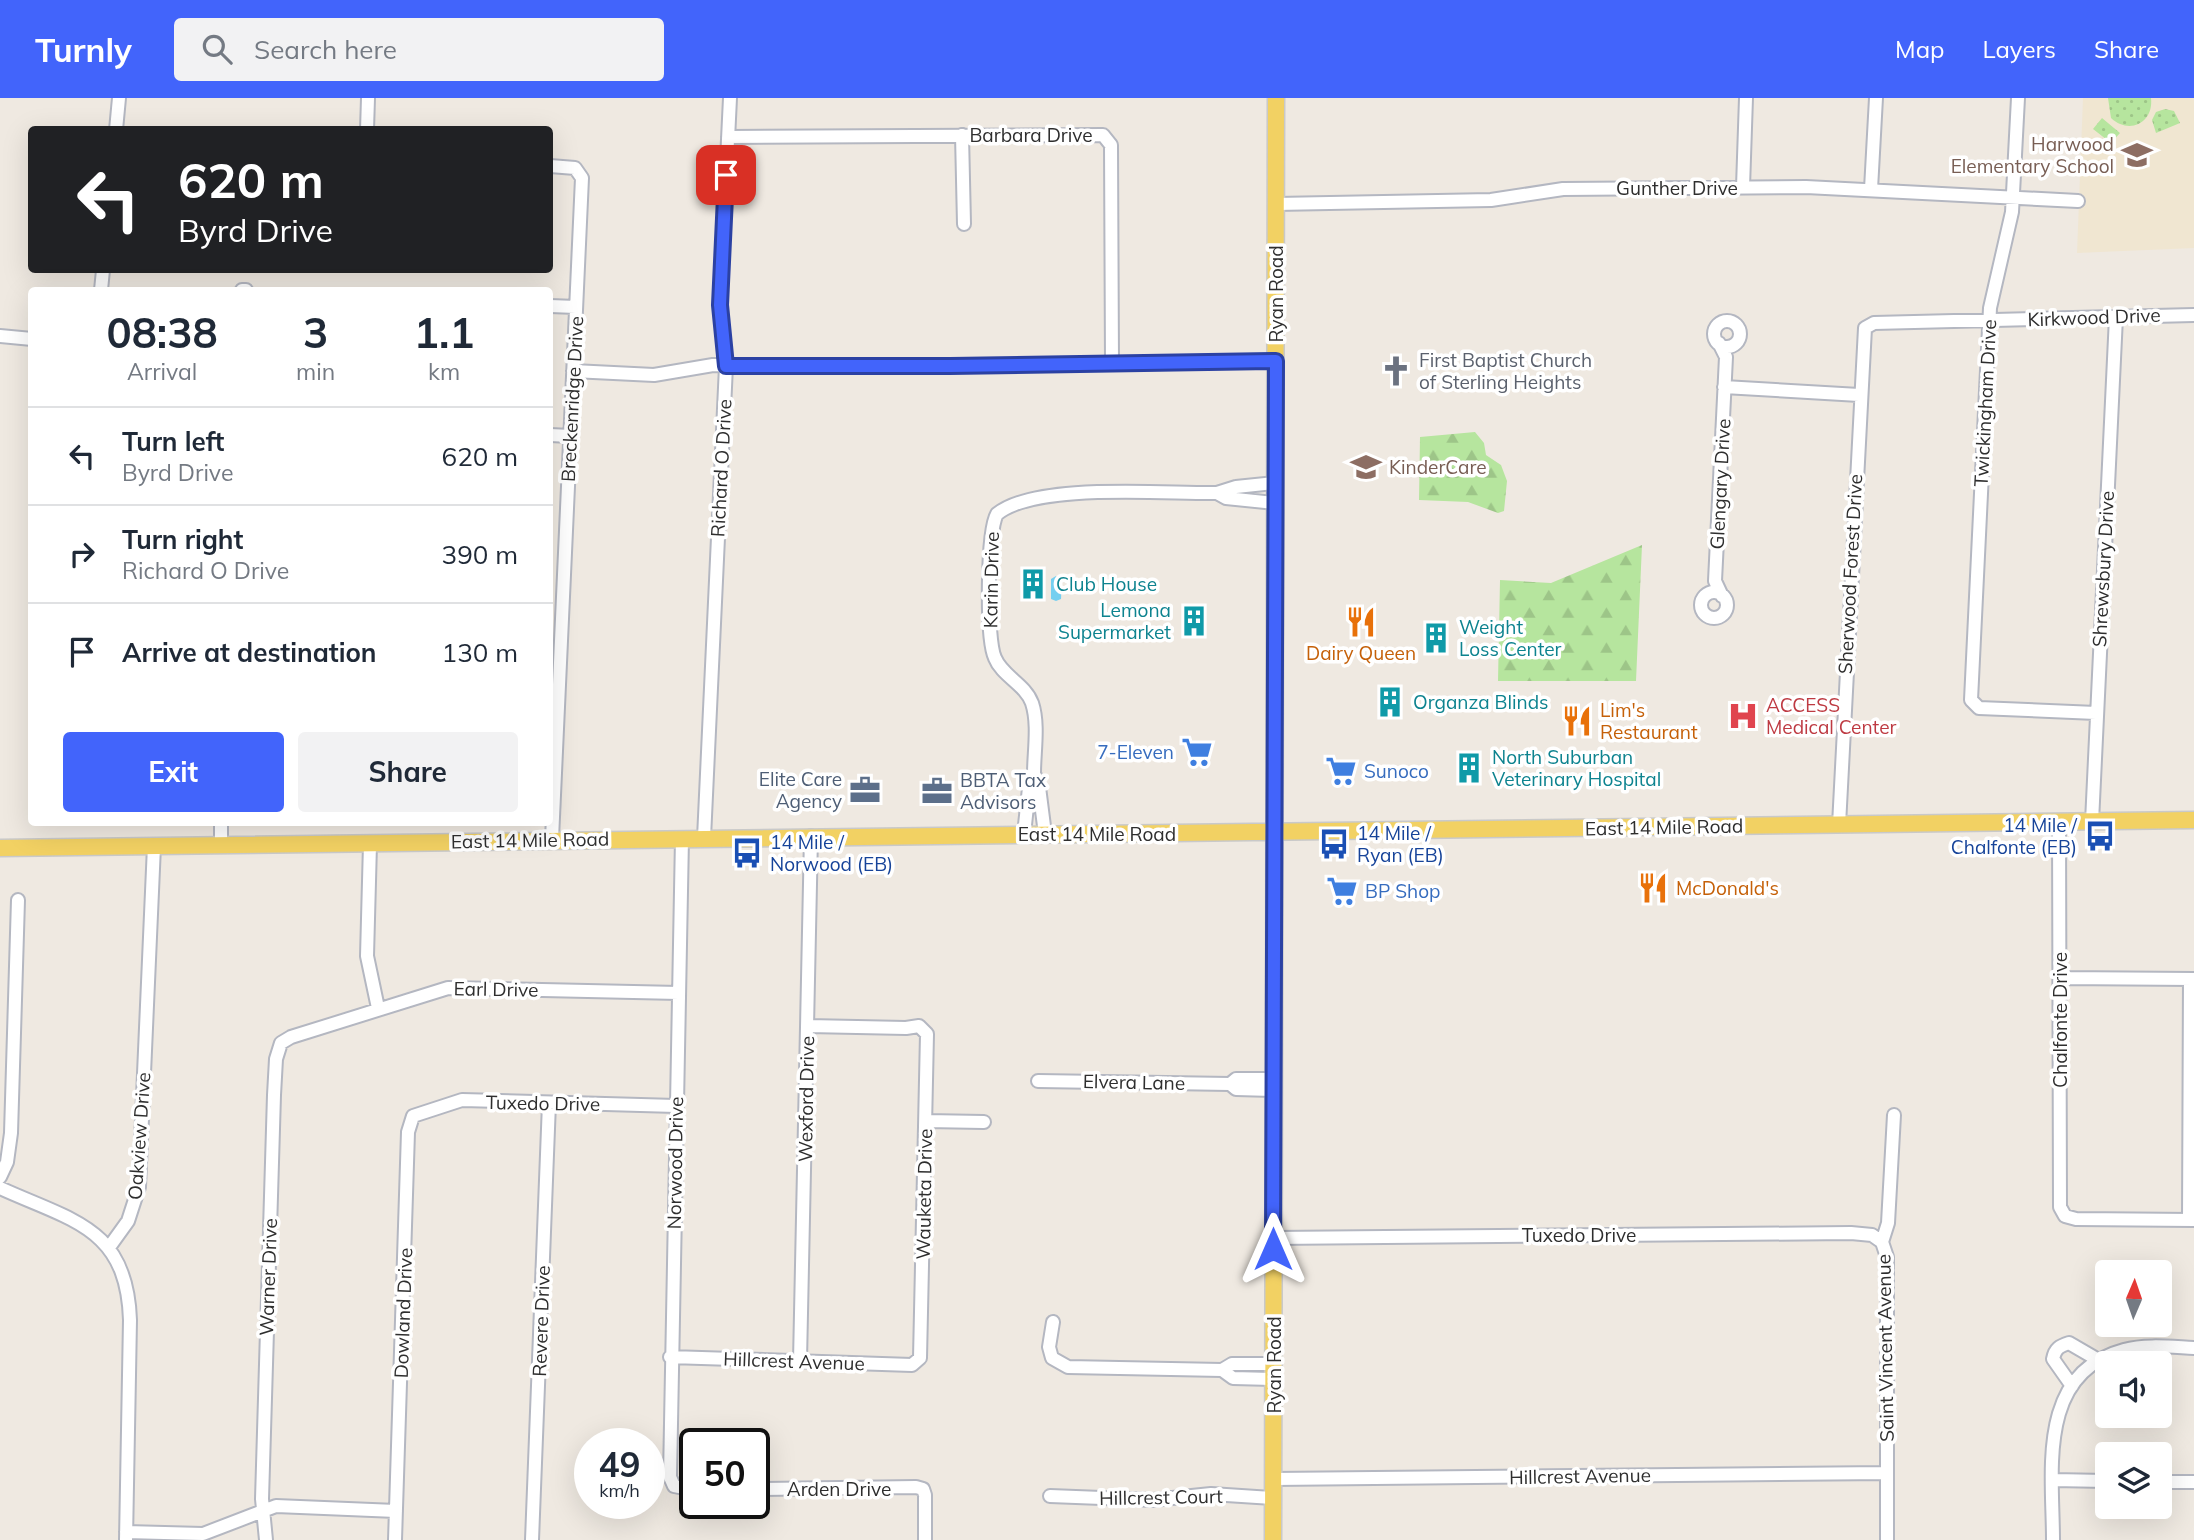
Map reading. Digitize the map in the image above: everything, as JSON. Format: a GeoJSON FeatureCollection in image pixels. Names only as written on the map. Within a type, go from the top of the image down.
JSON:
{"type":"FeatureCollection","features":[{"type":"Feature","properties":{"kind":"main road","name":"Ryan Road"},"geometry":{"type":"LineString","coordinates":[[1273,1540],[1276,98]]}},
{"type":"Feature","properties":{"kind":"main road","name":"East 14 Mile Road"},"geometry":{"type":"LineString","coordinates":[[0,848],[2194,820]]}},
{"type":"Feature","properties":{"kind":"street"},"geometry":{"type":"LineString","coordinates":[[116,126],[118,98]]}},
{"type":"Feature","properties":{"kind":"street"},"geometry":{"type":"LineString","coordinates":[[367,126],[368,98]]}},
{"type":"Feature","properties":{"kind":"street","name":"Richard O Drive"},"geometry":{"type":"LineString","coordinates":[[704,838],[726,366],[720,305],[730,98]]}},
{"type":"Feature","properties":{"kind":"street"},"geometry":{"type":"LineString","coordinates":[[1743,187],[1746,98]]}},
{"type":"Feature","properties":{"kind":"street"},"geometry":{"type":"LineString","coordinates":[[1871,189],[1876,98]]}},
{"type":"Feature","properties":{"kind":"street","name":"Twickingham Drive"},"geometry":{"type":"LineString","coordinates":[[2018,98],[2014,197],[2010,227],[1991,296],[1989,320],[1971,696],[1977,707],[2096,713]]}},
{"type":"Feature","properties":{"kind":"street","name":"Barbara Drive"},"geometry":{"type":"LineString","coordinates":[[728,137],[1099,134],[1110,141],[1112,364]]}},
{"type":"Feature","properties":{"kind":"street"},"geometry":{"type":"LineString","coordinates":[[962,135],[964,224]]}},
{"type":"Feature","properties":{"kind":"street","name":"Breckenridge Drive"},"geometry":{"type":"LineString","coordinates":[[553,166],[579,170],[582,178],[554,696],[553,768]]}},
{"type":"Feature","properties":{"kind":"street","name":"Gunther Drive"},"geometry":{"type":"LineString","coordinates":[[1276,204],[1491,200],[1563,189],[1743,187],[1871,189],[2078,201]]}},
{"type":"Feature","properties":{"kind":"street"},"geometry":{"type":"LineString","coordinates":[[553,306],[576,307]]}},
{"type":"Feature","properties":{"kind":"street","name":"Kirkwood Drive"},"geometry":{"type":"LineString","coordinates":[[1868,324],[2194,315]]}},
{"type":"Feature","properties":{"kind":"street","name":"Shrewsbury Drive"},"geometry":{"type":"LineString","coordinates":[[2092,822],[2116,317]]}},
{"type":"Feature","properties":{"kind":"street"},"geometry":{"type":"LineString","coordinates":[[1719,344],[1727,347],[1734,345],[1739,338],[1739,330],[1730,321],[1721,323],[1715,329],[1719,344],[1726,358]]}},
{"type":"Feature","properties":{"kind":"street","name":"Sherwood Forest Drive"},"geometry":{"type":"LineString","coordinates":[[1839,825],[1859,395],[1863,333],[1868,324]]}},
{"type":"Feature","properties":{"kind":"street"},"geometry":{"type":"LineString","coordinates":[[0,336],[28,338]]}},
{"type":"Feature","properties":{"kind":"street","name":"Glengary Drive"},"geometry":{"type":"LineString","coordinates":[[1722,596],[1715,581],[1724,387],[1726,358],[1734,345]]}},
{"type":"Feature","properties":{"kind":"street"},"geometry":{"type":"LineString","coordinates":[[573,371],[654,375],[699,366],[1276,361]]}},
{"type":"Feature","properties":{"kind":"street"},"geometry":{"type":"LineString","coordinates":[[1724,387],[1859,395]]}},
{"type":"Feature","properties":{"kind":"street"},"geometry":{"type":"LineString","coordinates":[[553,435],[570,436]]}},
{"type":"Feature","properties":{"kind":"street","name":"Karin Drive"},"geometry":{"type":"LineString","coordinates":[[1045,834],[1041,796],[1034,773],[1033,706],[1027,695],[999,665],[991,644],[990,535],[997,514],[1013,505],[1055,494],[1217,493],[1236,486],[1275,483]]}},
{"type":"Feature","properties":{"kind":"street","name":"Karin Drive"},"geometry":{"type":"LineString","coordinates":[[1217,493],[1226,498],[1275,503]]}},
{"type":"Feature","properties":{"kind":"street"},"geometry":{"type":"LineString","coordinates":[[1706,595],[1714,593],[1722,596],[1726,603],[1725,611],[1719,617],[1711,618],[1704,614],[1701,606],[1706,595],[1715,581]]}},
{"type":"Feature","properties":{"kind":"street","name":"Karin Drive"},"geometry":{"type":"LineString","coordinates":[[1024,834],[1028,788],[1034,773]]}},
{"type":"Feature","properties":{"kind":"street","name":"Chalfonte Drive"},"geometry":{"type":"LineString","coordinates":[[2059,822],[2060,1207],[2065,1216],[2076,1219],[2192,1220]]}},
{"type":"Feature","properties":{"kind":"street"},"geometry":{"type":"LineString","coordinates":[[221,826],[221,846]]}},
{"type":"Feature","properties":{"kind":"street","name":"Breckenridge Drive"},"geometry":{"type":"LineString","coordinates":[[552,826],[552,839]]}},
{"type":"Feature","properties":{"kind":"street","name":"Wexford Drive"},"geometry":{"type":"LineString","coordinates":[[800,1361],[811,836]]}},
{"type":"Feature","properties":{"kind":"street","name":"Norwood Drive"},"geometry":{"type":"LineString","coordinates":[[679,1487],[674,1486],[670,1477],[670,1357],[682,838]]}},
{"type":"Feature","properties":{"kind":"street"},"geometry":{"type":"LineString","coordinates":[[370,844],[367,956],[378,1008]]}},
{"type":"Feature","properties":{"kind":"street","name":"Oakview Drive"},"geometry":{"type":"LineString","coordinates":[[110,1246],[128,1221],[139,1187],[154,846]]}},
{"type":"Feature","properties":{"kind":"street"},"geometry":{"type":"LineString","coordinates":[[0,1177],[7,1162],[12,1133],[18,900]]}},
{"type":"Feature","properties":{"kind":"street"},"geometry":{"type":"LineString","coordinates":[[2060,978],[2192,979],[2192,1220]]}},
{"type":"Feature","properties":{"kind":"street","name":"Earl Drive"},"geometry":{"type":"LineString","coordinates":[[281,1044],[291,1037],[448,988],[679,993]]}},
{"type":"Feature","properties":{"kind":"street","name":"Wauketa Drive"},"geometry":{"type":"LineString","coordinates":[[808,1026],[922,1026],[927,1034],[920,1350],[917,1363]]}},
{"type":"Feature","properties":{"kind":"street","name":"Warner Drive"},"geometry":{"type":"LineString","coordinates":[[266,1540],[262,1512],[274,1094],[276,1059],[281,1044]]}},
{"type":"Feature","properties":{"kind":"street","name":"Elvera Lane"},"geometry":{"type":"LineString","coordinates":[[1038,1081],[1230,1084],[1236,1089],[1273,1084]]}},
{"type":"Feature","properties":{"kind":"street","name":"Tuxedo Drive"},"geometry":{"type":"LineString","coordinates":[[413,1116],[461,1100],[676,1106]]}},
{"type":"Feature","properties":{"kind":"street","name":"Revere Drive"},"geometry":{"type":"LineString","coordinates":[[532,1540],[549,1103]]}},
{"type":"Feature","properties":{"kind":"street","name":"Saint Vincent Avenue"},"geometry":{"type":"LineString","coordinates":[[1887,1540],[1887,1257],[1882,1242],[1888,1223],[1894,1115]]}},
{"type":"Feature","properties":{"kind":"street","name":"Dowland Drive"},"geometry":{"type":"LineString","coordinates":[[395,1540],[408,1132],[413,1116]]}},
{"type":"Feature","properties":{"kind":"street"},"geometry":{"type":"LineString","coordinates":[[926,1121],[984,1122]]}},
{"type":"Feature","properties":{"kind":"street"},"geometry":{"type":"LineString","coordinates":[[0,1188],[79,1224],[110,1246],[119,1264],[130,1303],[126,1536],[203,1534],[276,1506],[396,1511]]}},
{"type":"Feature","properties":{"kind":"street","name":"Tuxedo Drive"},"geometry":{"type":"LineString","coordinates":[[1273,1238],[1851,1233],[1872,1235],[1882,1242]]}},
{"type":"Feature","properties":{"kind":"street"},"geometry":{"type":"LineString","coordinates":[[1053,1322],[1049,1348],[1052,1358],[1068,1367],[1222,1370],[1233,1378],[1275,1372]]}},
{"type":"Feature","properties":{"kind":"street"},"geometry":{"type":"LineString","coordinates":[[2075,1382],[2053,1359],[2054,1351],[2069,1343],[2095,1358]]}},
{"type":"Feature","properties":{"kind":"street"},"geometry":{"type":"LineString","coordinates":[[2125,1351],[2132,1348],[2194,1348]]}},
{"type":"Feature","properties":{"kind":"street","name":"Hillcrest Avenue"},"geometry":{"type":"LineString","coordinates":[[670,1357],[917,1363]]}},
{"type":"Feature","properties":{"kind":"street"},"geometry":{"type":"LineString","coordinates":[[2053,1540],[2055,1425],[2059,1410],[2075,1382],[2095,1365]]}},
{"type":"Feature","properties":{"kind":"street","name":"Hillcrest Avenue"},"geometry":{"type":"LineString","coordinates":[[1273,1479],[1886,1473]]}},
{"type":"Feature","properties":{"kind":"street"},"geometry":{"type":"LineString","coordinates":[[2053,1480],[2095,1481]]}},
{"type":"Feature","properties":{"kind":"street"},"geometry":{"type":"LineString","coordinates":[[2172,1482],[2194,1482]]}},
{"type":"Feature","properties":{"kind":"street","name":"Arden Drive"},"geometry":{"type":"LineString","coordinates":[[770,1489],[923,1489],[926,1502],[925,1540]]}},
{"type":"Feature","properties":{"kind":"street","name":"Hillcrest Court"},"geometry":{"type":"LineString","coordinates":[[1050,1496],[1153,1500],[1212,1494],[1273,1497]]}},
{"type":"Feature","properties":{"kind":"shaded area","name":"Harwood Elementary School"},"geometry":{"type":"Polygon","coordinates":[[[2083,98],[2194,98],[2194,248],[2077,253],[2083,98]]]}},
{"type":"Feature","properties":{"kind":"green space"},"geometry":{"type":"Polygon","coordinates":[[[2108,98],[2151,98],[2149,114],[2139,124],[2125,126],[2111,118],[2108,98]]]}},
{"type":"Feature","properties":{"kind":"green space"},"geometry":{"type":"Polygon","coordinates":[[[2165,109],[2174,111],[2180,123],[2156,133],[2152,120],[2156,112],[2165,109]]]}},
{"type":"Feature","properties":{"kind":"green space"},"geometry":{"type":"Polygon","coordinates":[[[2102,118],[2120,133],[2111,143],[2093,129],[2102,118]]]}},
{"type":"Feature","properties":{"kind":"green space"},"geometry":{"type":"Polygon","coordinates":[[[1475,432],[1484,443],[1486,455],[1501,465],[1507,481],[1504,511],[1498,513],[1468,502],[1419,500],[1420,437],[1475,432]]]}},
{"type":"Feature","properties":{"kind":"green space"},"geometry":{"type":"Polygon","coordinates":[[[1642,545],[1636,681],[1498,681],[1500,580],[1551,583],[1642,545]]]}},
{"type":"Feature","properties":{"kind":"water"},"geometry":{"type":"Polygon","coordinates":[[[1056,576],[1062,579],[1061,599],[1056,601],[1051,599],[1051,579],[1056,576]]]}},
{"type":"Feature","properties":{"kind":"place","name":"Harwood Elementary School"},"geometry":{"type":"Point","coordinates":[2137,155]}},
{"type":"Feature","properties":{"kind":"place","name":"First Baptist Church of Sterling Heights"},"geometry":{"type":"Point","coordinates":[1396,371]}},
{"type":"Feature","properties":{"kind":"place","name":"KinderCare"},"geometry":{"type":"Point","coordinates":[1366,467]}},
{"type":"Feature","properties":{"kind":"place","name":"Club House"},"geometry":{"type":"Point","coordinates":[1033,584]}},
{"type":"Feature","properties":{"kind":"place","name":"Lemona Supermarket"},"geometry":{"type":"Point","coordinates":[1194,621]}},
{"type":"Feature","properties":{"kind":"place","name":"Dairy Queen"},"geometry":{"type":"Point","coordinates":[1361,622]}},
{"type":"Feature","properties":{"kind":"place","name":"Weight Loss Center"},"geometry":{"type":"Point","coordinates":[1436,638]}},
{"type":"Feature","properties":{"kind":"place","name":"Organza Blinds"},"geometry":{"type":"Point","coordinates":[1390,702]}},
{"type":"Feature","properties":{"kind":"place","name":"ACCESS Medical Center"},"geometry":{"type":"Point","coordinates":[1743,716]}},
{"type":"Feature","properties":{"kind":"place","name":"Lim's Restaurant"},"geometry":{"type":"Point","coordinates":[1577,721]}},
{"type":"Feature","properties":{"kind":"place","name":"7-Eleven"},"geometry":{"type":"Point","coordinates":[1197,752]}},
{"type":"Feature","properties":{"kind":"place","name":"North Suburban Veterinary Hospital"},"geometry":{"type":"Point","coordinates":[1469,768]}},
{"type":"Feature","properties":{"kind":"place","name":"Sunoco"},"geometry":{"type":"Point","coordinates":[1341,771]}},
{"type":"Feature","properties":{"kind":"place","name":"Elite Care Agency"},"geometry":{"type":"Point","coordinates":[865,790]}},
{"type":"Feature","properties":{"kind":"place","name":"BBTA Tax Advisors"},"geometry":{"type":"Point","coordinates":[937,791]}},
{"type":"Feature","properties":{"kind":"place","name":"14 Mile / Chalfonte (EB)"},"geometry":{"type":"Point","coordinates":[2100,836]}},
{"type":"Feature","properties":{"kind":"place","name":"14 Mile / Ryan (EB)"},"geometry":{"type":"Point","coordinates":[1334,844]}},
{"type":"Feature","properties":{"kind":"place","name":"14 Mile / Norwood (EB)"},"geometry":{"type":"Point","coordinates":[747,853]}},
{"type":"Feature","properties":{"kind":"place","name":"McDonald's"},"geometry":{"type":"Point","coordinates":[1653,888]}},
{"type":"Feature","properties":{"kind":"place","name":"BP Shop"},"geometry":{"type":"Point","coordinates":[1342,891]}},
{"type":"Feature","properties":{"kind":"route"},"geometry":{"type":"LineString","coordinates":[[726,175],[720,305],[726,366],[1276,361],[1273,1249]]}}]}
